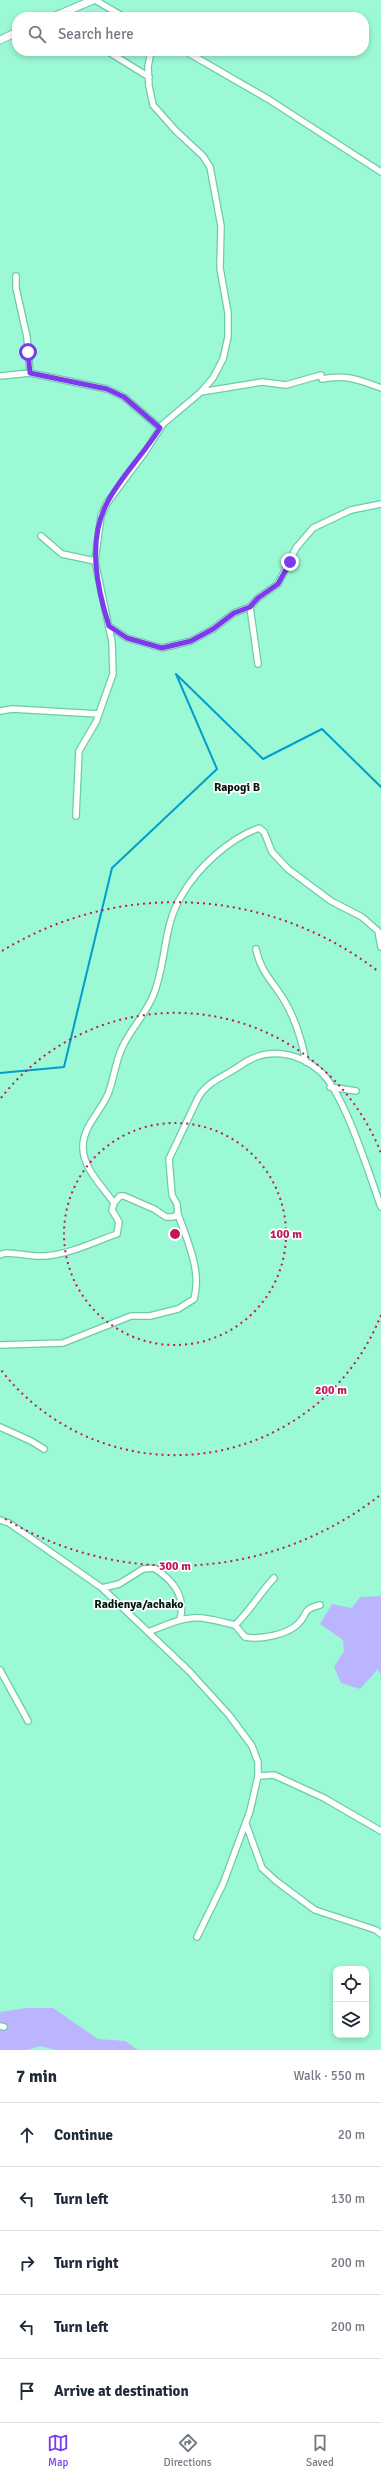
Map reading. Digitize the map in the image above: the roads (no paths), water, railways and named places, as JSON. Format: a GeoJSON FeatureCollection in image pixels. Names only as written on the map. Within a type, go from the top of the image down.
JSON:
{"type":"FeatureCollection","features":[{"type":"Feature","properties":{"kind":"street"},"geometry":{"type":"LineString","coordinates":[[66,12],[94,0],[115,12]]}},
{"type":"Feature","properties":{"kind":"street"},"geometry":{"type":"LineString","coordinates":[[0,40],[12,34]]}},
{"type":"Feature","properties":{"kind":"street"},"geometry":{"type":"LineString","coordinates":[[115,56],[149,77]]}},
{"type":"Feature","properties":{"kind":"street"},"geometry":{"type":"LineString","coordinates":[[76,816],[79,751],[99,714],[113,674],[113,655],[109,626],[95,561],[101,516],[107,503],[168,418],[201,392],[224,359],[228,337],[228,313],[220,268],[221,226],[210,167],[203,156],[176,131],[153,105],[150,97],[149,77],[151,56]]}},
{"type":"Feature","properties":{"kind":"street"},"geometry":{"type":"LineString","coordinates":[[195,56],[268,99],[381,172]]}},
{"type":"Feature","properties":{"kind":"street"},"geometry":{"type":"LineString","coordinates":[[16,276],[16,288],[27,337],[30,373]]}},
{"type":"Feature","properties":{"kind":"street"},"geometry":{"type":"LineString","coordinates":[[0,376],[30,373],[107,389],[124,397],[160,428]]}},
{"type":"Feature","properties":{"kind":"street"},"geometry":{"type":"LineString","coordinates":[[201,392],[262,382],[286,385],[322,377],[336,376],[356,378],[381,388]]}},
{"type":"Feature","properties":{"kind":"street"},"geometry":{"type":"LineString","coordinates":[[109,626],[127,638],[162,648],[169,648],[213,629],[234,613],[250,607],[258,598],[278,584],[296,548],[313,528],[350,510],[381,504]]}},
{"type":"Feature","properties":{"kind":"street"},"geometry":{"type":"LineString","coordinates":[[40,536],[62,554],[95,561]]}},
{"type":"Feature","properties":{"kind":"street"},"geometry":{"type":"LineString","coordinates":[[250,607],[258,664]]}},
{"type":"Feature","properties":{"kind":"street"},"geometry":{"type":"LineString","coordinates":[[0,711],[12,709],[99,714]]}},
{"type":"Feature","properties":{"kind":"street"},"geometry":{"type":"LineString","coordinates":[[114,1203],[86,1164],[82,1147],[84,1137],[108,1094],[116,1062],[123,1046],[153,996],[165,949],[169,919],[182,894],[203,867],[242,834],[259,828],[264,832],[272,852],[288,870],[331,901],[362,917],[378,931],[381,947]]}},
{"type":"Feature","properties":{"kind":"street"},"geometry":{"type":"LineString","coordinates":[[256,949],[259,964],[285,1001],[300,1035],[306,1062]]}},
{"type":"Feature","properties":{"kind":"street"},"geometry":{"type":"LineString","coordinates":[[0,1345],[63,1343],[131,1316],[150,1316],[178,1309],[194,1299],[197,1289],[193,1259],[178,1214],[177,1204],[172,1195],[169,1159],[203,1089],[251,1058],[266,1054],[285,1054],[297,1057],[321,1073],[341,1102],[381,1207]]}},
{"type":"Feature","properties":{"kind":"street"},"geometry":{"type":"LineString","coordinates":[[330,1087],[356,1091]]}},
{"type":"Feature","properties":{"kind":"street"},"geometry":{"type":"LineString","coordinates":[[0,1255],[5,1253],[22,1253],[43,1256],[73,1251],[117,1234],[119,1222],[112,1210],[114,1203],[120,1196],[124,1196],[154,1209],[166,1217],[173,1217],[178,1214]]}},
{"type":"Feature","properties":{"kind":"street"},"geometry":{"type":"LineString","coordinates":[[0,1427],[31,1440],[44,1449]]}},
{"type":"Feature","properties":{"kind":"street"},"geometry":{"type":"LineString","coordinates":[[0,1520],[8,1523],[102,1588],[189,1671],[229,1715],[252,1746],[258,1762],[258,1776],[246,1824],[223,1884],[197,1937]]}},
{"type":"Feature","properties":{"kind":"street"},"geometry":{"type":"LineString","coordinates":[[102,1588],[120,1584],[143,1569],[154,1568],[171,1581],[176,1589],[182,1607],[180,1619]]}},
{"type":"Feature","properties":{"kind":"street"},"geometry":{"type":"LineString","coordinates":[[235,1625],[248,1613],[260,1594],[274,1578]]}},
{"type":"Feature","properties":{"kind":"street"},"geometry":{"type":"LineString","coordinates":[[148,1632],[180,1619],[206,1617],[235,1625],[245,1637],[263,1639],[296,1626],[308,1608],[320,1605]]}},
{"type":"Feature","properties":{"kind":"street"},"geometry":{"type":"LineString","coordinates":[[0,1670],[28,1721]]}},
{"type":"Feature","properties":{"kind":"street"},"geometry":{"type":"LineString","coordinates":[[258,1776],[274,1775],[324,1798],[381,1831]]}},
{"type":"Feature","properties":{"kind":"street"},"geometry":{"type":"LineString","coordinates":[[246,1824],[262,1868],[276,1881],[315,1910],[376,1930],[381,1934]]}},
{"type":"Feature","properties":{"kind":"waterway"},"geometry":{"type":"LineString","coordinates":[[0,1073],[64,1067],[112,868],[217,769],[176,674],[263,759],[322,729],[381,787]]}},
{"type":"Feature","properties":{"kind":"district","name":"Rapogi B"},"geometry":{"type":"Point","coordinates":[237,787]}},
{"type":"Feature","properties":{"kind":"district","name":"Radienya/achako"},"geometry":{"type":"Point","coordinates":[139,1604]}}]}
